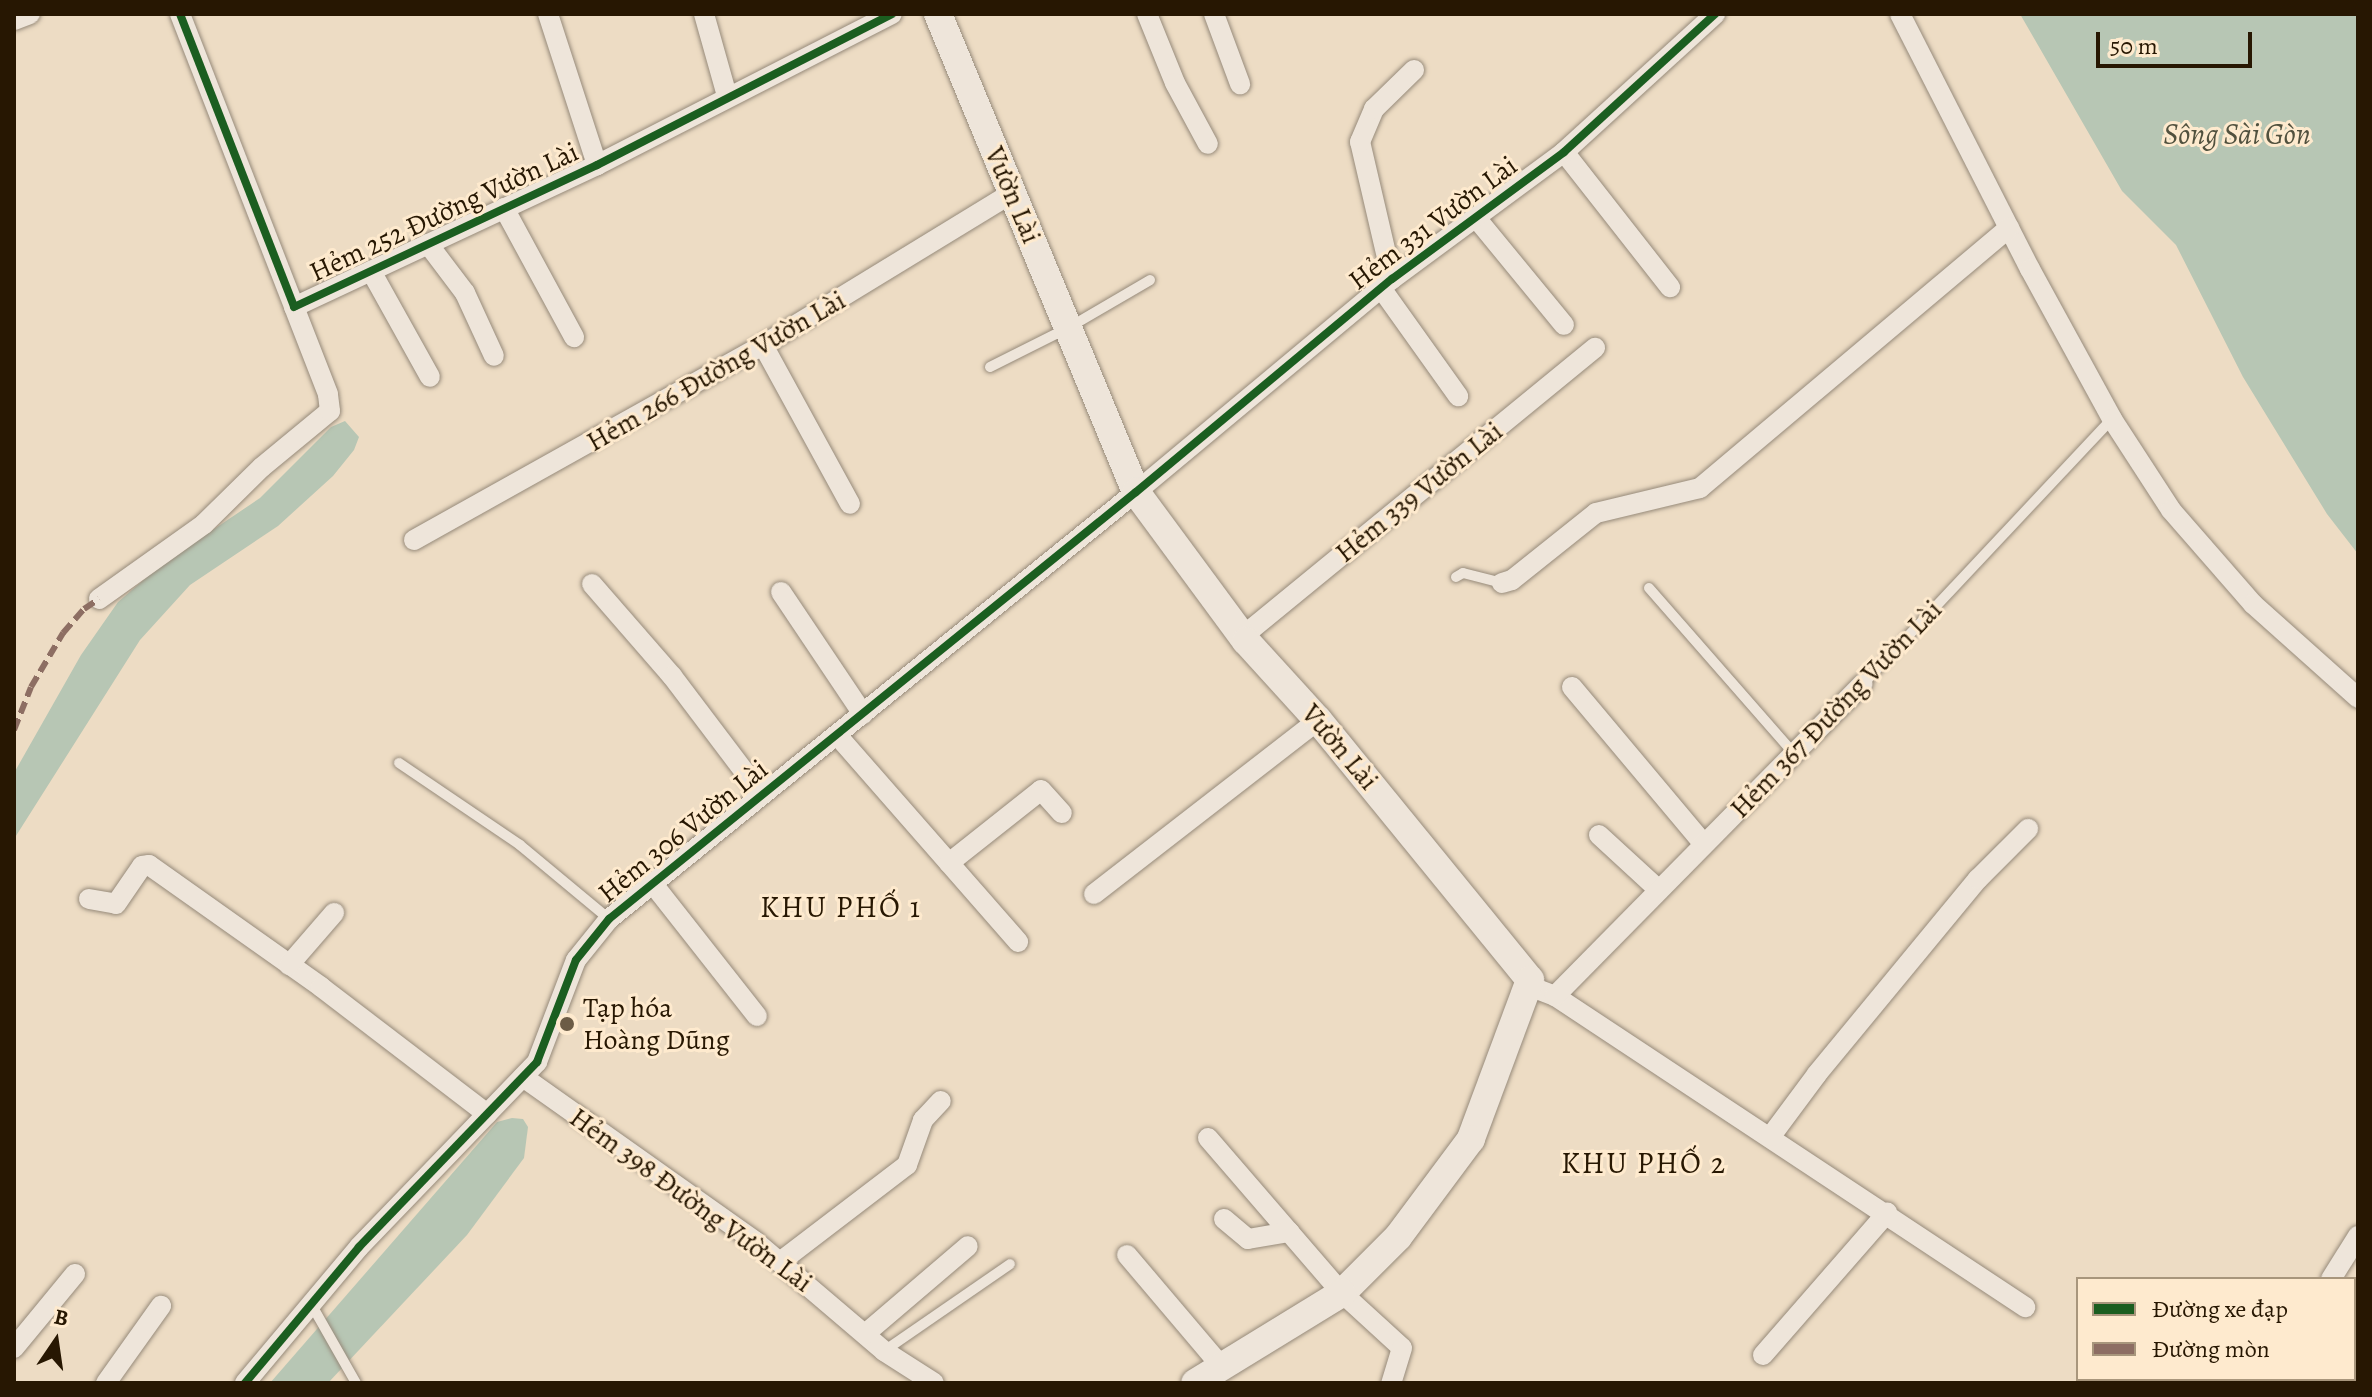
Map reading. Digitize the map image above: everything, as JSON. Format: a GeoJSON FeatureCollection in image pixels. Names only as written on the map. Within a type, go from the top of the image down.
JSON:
{"type":"FeatureCollection","features":[{"type":"Feature","properties":{"kind":"main road","name":"Vườn Lài"},"geometry":{"type":"LineString","coordinates":[[938,14],[1136,492],[1243,636],[1318,720],[1529,975],[1529,986]]}},
{"type":"Feature","properties":{"kind":"main road"},"geometry":{"type":"LineString","coordinates":[[1195,1383],[1342,1293],[1398,1237],[1471,1139],[1529,986]]}},
{"type":"Feature","properties":{"kind":"street"},"geometry":{"type":"LineString","coordinates":[[14,20],[30,14]]}},
{"type":"Feature","properties":{"kind":"street","name":"Hẻm 252 Đường Vườn Lài"},"geometry":{"type":"LineString","coordinates":[[180,14],[294,307],[597,165],[892,14]]}},
{"type":"Feature","properties":{"kind":"street"},"geometry":{"type":"LineString","coordinates":[[548,14],[597,165]]}},
{"type":"Feature","properties":{"kind":"street"},"geometry":{"type":"LineString","coordinates":[[704,14],[727,96]]}},
{"type":"Feature","properties":{"kind":"street"},"geometry":{"type":"LineString","coordinates":[[1147,14],[1175,83],[1208,144]]}},
{"type":"Feature","properties":{"kind":"street"},"geometry":{"type":"LineString","coordinates":[[1214,14],[1240,84]]}},
{"type":"Feature","properties":{"kind":"street","name":"Hẻm 331 Vườn Lài"},"geometry":{"type":"LineString","coordinates":[[1136,492],[1386,283],[1564,152],[1689,23],[1715,14]]}},
{"type":"Feature","properties":{"kind":"street"},"geometry":{"type":"LineString","coordinates":[[1900,14],[2009,228],[2112,419],[2171,510],[2253,604],[2358,698]]}},
{"type":"Feature","properties":{"kind":"street"},"geometry":{"type":"LineString","coordinates":[[1414,70],[1374,109],[1360,142],[1386,283],[1458,396]]}},
{"type":"Feature","properties":{"kind":"street"},"geometry":{"type":"LineString","coordinates":[[1564,152],[1670,287]]}},
{"type":"Feature","properties":{"kind":"street","name":"Hẻm 266 Đường Vườn Lài"},"geometry":{"type":"LineString","coordinates":[[414,540],[763,345],[1012,193]]}},
{"type":"Feature","properties":{"kind":"street"},"geometry":{"type":"LineString","coordinates":[[504,208],[574,337]]}},
{"type":"Feature","properties":{"kind":"street"},"geometry":{"type":"LineString","coordinates":[[1477,219],[1564,325]]}},
{"type":"Feature","properties":{"kind":"street"},"geometry":{"type":"LineString","coordinates":[[1502,583],[1512,580],[1596,513],[1700,488],[2009,228]]}},
{"type":"Feature","properties":{"kind":"street"},"geometry":{"type":"LineString","coordinates":[[428,244],[465,293],[494,356]]}},
{"type":"Feature","properties":{"kind":"street"},"geometry":{"type":"LineString","coordinates":[[371,271],[430,377]]}},
{"type":"Feature","properties":{"kind":"street"},"geometry":{"type":"LineString","coordinates":[[99,599],[204,524],[262,467],[330,411],[328,394],[294,307]]}},
{"type":"Feature","properties":{"kind":"street"},"geometry":{"type":"LineString","coordinates":[[763,345],[850,504]]}},
{"type":"Feature","properties":{"kind":"street","name":"Hẻm 339 Vườn Lài"},"geometry":{"type":"LineString","coordinates":[[1243,636],[1595,348]]}},
{"type":"Feature","properties":{"kind":"street","name":"Hẻm 306 Vườn Lài"},"geometry":{"type":"LineString","coordinates":[[245,1383],[310,1302],[537,1062],[576,960],[609,919],[1136,492]]}},
{"type":"Feature","properties":{"kind":"street"},"geometry":{"type":"LineString","coordinates":[[592,584],[672,676],[762,795]]}},
{"type":"Feature","properties":{"kind":"street"},"geometry":{"type":"LineString","coordinates":[[781,592],[863,714]]}},
{"type":"Feature","properties":{"kind":"street","name":"Hẻm 367 Đường Vườn Lài"},"geometry":{"type":"LineString","coordinates":[[1555,996],[1863,684]]}},
{"type":"Feature","properties":{"kind":"street"},"geometry":{"type":"LineString","coordinates":[[1572,687],[1703,843]]}},
{"type":"Feature","properties":{"kind":"street"},"geometry":{"type":"LineString","coordinates":[[1094,894],[1318,720]]}},
{"type":"Feature","properties":{"kind":"street"},"geometry":{"type":"LineString","coordinates":[[837,735],[1018,942]]}},
{"type":"Feature","properties":{"kind":"street"},"geometry":{"type":"LineString","coordinates":[[949,863],[1041,790],[1062,813]]}},
{"type":"Feature","properties":{"kind":"street"},"geometry":{"type":"LineString","coordinates":[[1771,1136],[1817,1074],[1978,879],[2028,829]]}},
{"type":"Feature","properties":{"kind":"street"},"geometry":{"type":"LineString","coordinates":[[1599,835],[1658,889]]}},
{"type":"Feature","properties":{"kind":"street"},"geometry":{"type":"LineString","coordinates":[[89,899],[116,904],[142,866],[149,865],[289,965],[487,1114]]}},
{"type":"Feature","properties":{"kind":"street"},"geometry":{"type":"LineString","coordinates":[[653,884],[757,1016]]}},
{"type":"Feature","properties":{"kind":"street"},"geometry":{"type":"LineString","coordinates":[[289,965],[334,913]]}},
{"type":"Feature","properties":{"kind":"street"},"geometry":{"type":"LineString","coordinates":[[1529,986],[1555,996],[1771,1136],[1882,1218],[2025,1307]]}},
{"type":"Feature","properties":{"kind":"street","name":"Hẻm 398 Đường Vườn Lài"},"geometry":{"type":"LineString","coordinates":[[523,1077],[780,1262],[884,1351],[934,1383]]}},
{"type":"Feature","properties":{"kind":"street"},"geometry":{"type":"LineString","coordinates":[[780,1262],[907,1165],[923,1120],[941,1101]]}},
{"type":"Feature","properties":{"kind":"street"},"geometry":{"type":"LineString","coordinates":[[1208,1138],[1342,1293],[1402,1348],[1391,1383]]}},
{"type":"Feature","properties":{"kind":"street"},"geometry":{"type":"LineString","coordinates":[[1763,1355],[1882,1218]]}},
{"type":"Feature","properties":{"kind":"street"},"geometry":{"type":"LineString","coordinates":[[1224,1219],[1248,1239],[1289,1232]]}},
{"type":"Feature","properties":{"kind":"street"},"geometry":{"type":"LineString","coordinates":[[2332,1277],[2358,1236]]}},
{"type":"Feature","properties":{"kind":"street"},"geometry":{"type":"LineString","coordinates":[[865,1334],[968,1246]]}},
{"type":"Feature","properties":{"kind":"street"},"geometry":{"type":"LineString","coordinates":[[1127,1255],[1222,1367]]}},
{"type":"Feature","properties":{"kind":"street"},"geometry":{"type":"LineString","coordinates":[[14,1348],[75,1274]]}},
{"type":"Feature","properties":{"kind":"street"},"geometry":{"type":"LineString","coordinates":[[106,1383],[161,1306]]}},
{"type":"Feature","properties":{"kind":"lane"},"geometry":{"type":"LineString","coordinates":[[990,367],[1068,328],[1150,280]]}},
{"type":"Feature","properties":{"kind":"lane","name":"Hẻm 367 Đường Vườn Lài"},"geometry":{"type":"LineString","coordinates":[[1863,684],[2112,419]]}},
{"type":"Feature","properties":{"kind":"lane"},"geometry":{"type":"LineString","coordinates":[[1456,577],[1463,573],[1502,583]]}},
{"type":"Feature","properties":{"kind":"lane"},"geometry":{"type":"LineString","coordinates":[[1649,588],[1795,755]]}},
{"type":"Feature","properties":{"kind":"lane"},"geometry":{"type":"LineString","coordinates":[[399,763],[520,845],[609,919]]}},
{"type":"Feature","properties":{"kind":"lane"},"geometry":{"type":"LineString","coordinates":[[884,1351],[1010,1264]]}},
{"type":"Feature","properties":{"kind":"lane"},"geometry":{"type":"LineString","coordinates":[[310,1302],[323,1319],[356,1383]]}},
{"type":"Feature","properties":{"kind":"water","name":"Sông Sài Gòn"},"geometry":{"type":"Polygon","coordinates":[[[2020,14],[2358,14],[2358,554],[2327,514],[2243,377],[2176,245],[2122,191],[2020,14]]]}},
{"type":"Feature","properties":{"kind":"water"},"geometry":{"type":"Polygon","coordinates":[[[345,421],[359,437],[354,450],[333,476],[278,526],[190,585],[140,640],[14,839],[14,773],[81,655],[118,602],[161,565],[260,498],[331,427],[345,421]]]}},
{"type":"Feature","properties":{"kind":"water"},"geometry":{"type":"Polygon","coordinates":[[[523,1119],[528,1127],[524,1158],[467,1235],[328,1383],[270,1383],[497,1122],[523,1119]]]}},
{"type":"Feature","properties":{"kind":"marked path"},"geometry":{"type":"LineString","coordinates":[[14,730],[31,687],[63,633],[84,609],[99,599]]}},
{"type":"Feature","properties":{"kind":"cycle path"},"geometry":{"type":"LineString","coordinates":[[180,14],[294,307],[597,165],[892,14]]}},
{"type":"Feature","properties":{"kind":"cycle path"},"geometry":{"type":"LineString","coordinates":[[245,1383],[359,1247],[537,1062],[576,960],[609,919],[1136,492],[1392,279],[1564,152],[1715,14]]}},
{"type":"Feature","properties":{"kind":"place","name":"Tạp hóa Hoàng Dũng"},"geometry":{"type":"Point","coordinates":[567,1024]}},
{"type":"Feature","properties":{"kind":"district","name":"KHU PHỐ 1"},"geometry":{"type":"Point","coordinates":[841,907]}},
{"type":"Feature","properties":{"kind":"district","name":"KHU PHỐ 2"},"geometry":{"type":"Point","coordinates":[1644,1163]}}]}
